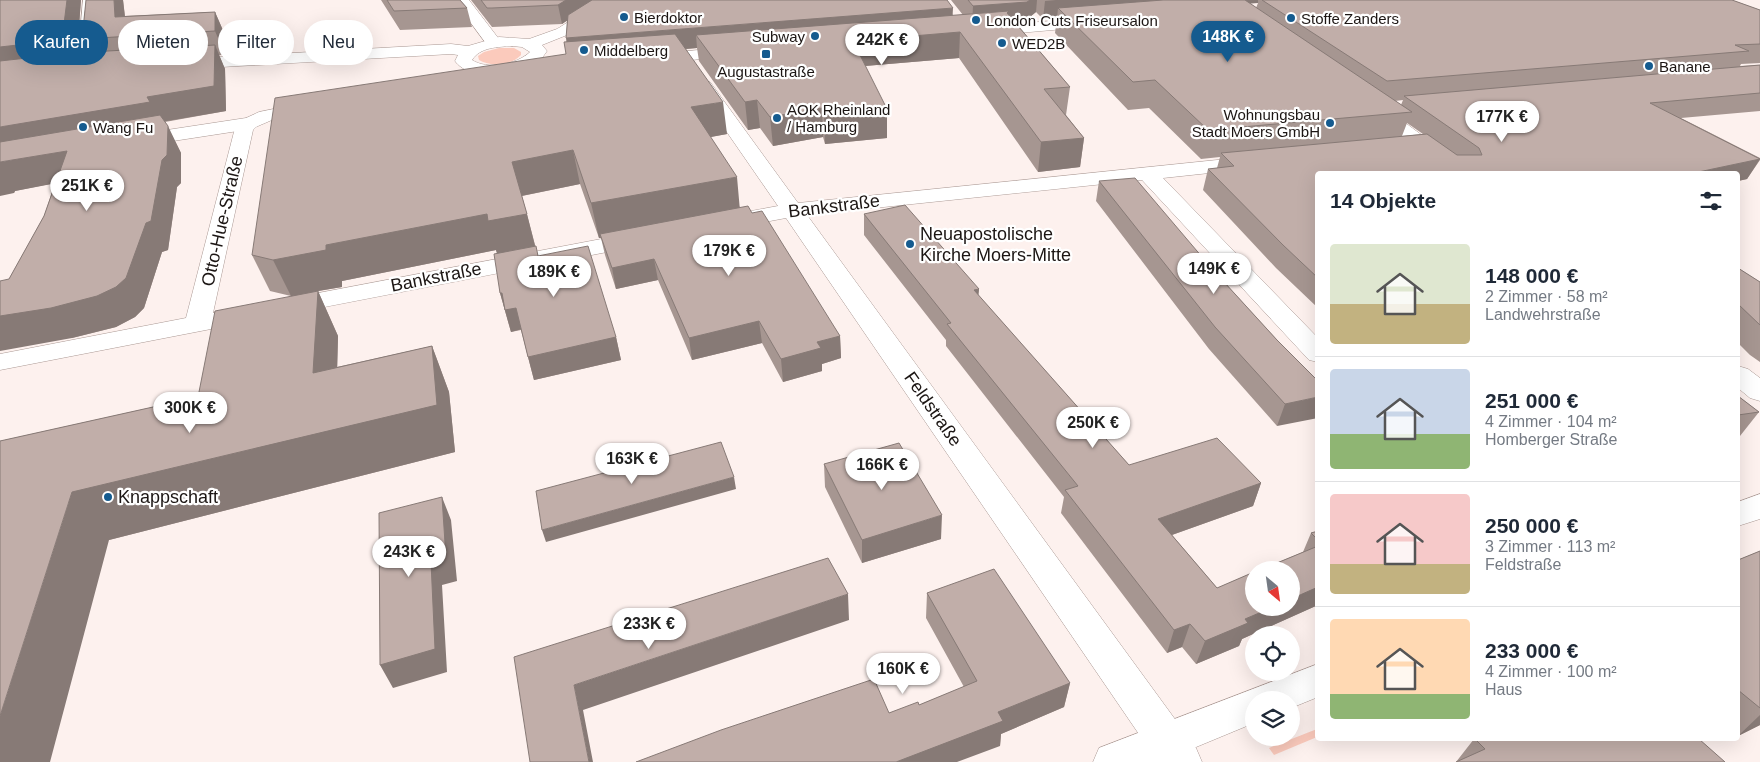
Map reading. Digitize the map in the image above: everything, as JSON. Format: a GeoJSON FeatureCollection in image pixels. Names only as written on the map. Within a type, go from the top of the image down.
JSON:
{"type":"FeatureCollection","features":[{"type":"Feature","properties":{"kind":"street"},"geometry":{"type":"LineString","coordinates":[[85,70],[90,0]]}},
{"type":"Feature","properties":{"kind":"street"},"geometry":{"type":"LineString","coordinates":[[461,0],[494,43]]}},
{"type":"Feature","properties":{"kind":"street"},"geometry":{"type":"LineString","coordinates":[[531,44],[562,32],[614,0]]}},
{"type":"Feature","properties":{"kind":"street"},"geometry":{"type":"LineString","coordinates":[[967,32],[1106,22]]}},
{"type":"Feature","properties":{"kind":"street"},"geometry":{"type":"LineString","coordinates":[[208,63],[451,49],[469,51],[494,43],[519,42],[537,47],[539,51],[536,57],[514,66]]}},
{"type":"Feature","properties":{"kind":"street"},"geometry":{"type":"LineString","coordinates":[[638,60],[689,63],[754,50]]}},
{"type":"Feature","properties":{"kind":"street"},"geometry":{"type":"LineString","coordinates":[[469,51],[463,57],[465,64],[485,69]]}},
{"type":"Feature","properties":{"kind":"street","name":"Feldstraße"},"geometry":{"type":"LineString","coordinates":[[689,63],[1175,751]]}},
{"type":"Feature","properties":{"kind":"street"},"geometry":{"type":"LineString","coordinates":[[456,79],[485,69],[514,66],[544,68]]}},
{"type":"Feature","properties":{"kind":"street"},"geometry":{"type":"LineString","coordinates":[[66,72],[102,69]]}},
{"type":"Feature","properties":{"kind":"street"},"geometry":{"type":"LineString","coordinates":[[1359,99],[1458,171]]}},
{"type":"Feature","properties":{"kind":"street"},"geometry":{"type":"LineString","coordinates":[[118,144],[251,123],[284,112],[322,105]]}},
{"type":"Feature","properties":{"kind":"street"},"geometry":{"type":"LineString","coordinates":[[1375,110],[1402,107]]}},
{"type":"Feature","properties":{"kind":"street","name":"Otto-Hue-Straße"},"geometry":{"type":"LineString","coordinates":[[198,322],[244,128],[251,123]]}},
{"type":"Feature","properties":{"kind":"street"},"geometry":{"type":"LineString","coordinates":[[1393,149],[1424,146]]}},
{"type":"Feature","properties":{"kind":"street","name":"Bankstraße"},"geometry":{"type":"LineString","coordinates":[[704,226],[792,210],[958,185],[1146,172],[1275,160]]}},
{"type":"Feature","properties":{"kind":"street"},"geometry":{"type":"LineString","coordinates":[[1146,172],[1315,351]]}},
{"type":"Feature","properties":{"kind":"street","name":"Bankstraße"},"geometry":{"type":"LineString","coordinates":[[6,360],[655,236]]}},
{"type":"Feature","properties":{"kind":"street"},"geometry":{"type":"LineString","coordinates":[[0,384],[6,360]]}},
{"type":"Feature","properties":{"kind":"street"},"geometry":{"type":"LineString","coordinates":[[1740,377],[1760,392]]}},
{"type":"Feature","properties":{"kind":"street"},"geometry":{"type":"LineString","coordinates":[[1740,513],[1760,506]]}},
{"type":"Feature","properties":{"kind":"street"},"geometry":{"type":"LineString","coordinates":[[1290,691],[1315,681]]}},
{"type":"Feature","properties":{"kind":"street"},"geometry":{"type":"LineString","coordinates":[[1113,762],[1175,751],[1245,710]]}},
{"type":"Feature","properties":{"kind":"shaded area"},"geometry":{"type":"Polygon","coordinates":[[[499,48],[514,48],[521,52],[521,55],[517,59],[501,64],[489,64],[479,60],[478,56],[484,52],[499,48]]]}},
{"type":"Feature","properties":{"kind":"shaded area"},"geometry":{"type":"Polygon","coordinates":[[[1315,730],[1315,738],[1300,744],[1300,736],[1315,730]]]}},
{"type":"Feature","properties":{"kind":"shaded area"},"geometry":{"type":"Polygon","coordinates":[[[1274,746],[1296,746],[1274,755],[1269,748],[1274,746]]]}},
{"type":"Feature","properties":{"kind":"building"},"geometry":{"type":"Polygon","coordinates":[[[0,0],[67,0],[64,20],[15,20],[15,45],[0,47],[0,0]]]}},
{"type":"Feature","properties":{"kind":"building"},"geometry":{"type":"Polygon","coordinates":[[[86,0],[114,0],[115,17],[215,12],[215,31],[208,31],[208,20],[118,20],[118,37],[108,37],[108,20],[84,20],[86,0]]]}},
{"type":"Feature","properties":{"kind":"building"},"geometry":{"type":"Polygon","coordinates":[[[387,0],[460,0],[467,8],[394,11],[387,0]]]}},
{"type":"Feature","properties":{"kind":"building"},"geometry":{"type":"Polygon","coordinates":[[[481,0],[566,0],[558,5],[487,8],[481,0]]]}},
{"type":"Feature","properties":{"kind":"building"},"geometry":{"type":"Polygon","coordinates":[[[592,0],[947,0],[953,8],[566,38],[568,15],[592,0]]]}},
{"type":"Feature","properties":{"kind":"building"},"geometry":{"type":"Polygon","coordinates":[[[968,0],[1030,0],[1027,2],[973,6],[968,0]]]}},
{"type":"Feature","properties":{"kind":"building"},"geometry":{"type":"Polygon","coordinates":[[[1163,0],[1245,0],[1412,112],[1208,130],[1155,80],[1133,82],[1058,8],[1163,0]]]}},
{"type":"Feature","properties":{"kind":"building"},"geometry":{"type":"Polygon","coordinates":[[[1262,0],[1732,0],[1760,10],[1760,44],[1735,45],[1749,51],[1387,81],[1262,0]]]}},
{"type":"Feature","properties":{"kind":"building"},"geometry":{"type":"Polygon","coordinates":[[[1009,11],[1007,13],[1070,87],[1044,89],[1084,138],[1041,142],[960,32],[853,41],[887,109],[824,115],[822,108],[770,117],[757,100],[745,102],[696,35],[1009,11]]]}},
{"type":"Feature","properties":{"kind":"building"},"geometry":{"type":"Polygon","coordinates":[[[675,34],[723,102],[691,107],[737,177],[591,203],[573,150],[512,162],[527,214],[488,221],[487,214],[326,245],[326,250],[273,260],[252,255],[275,98],[566,54],[564,42],[675,34]]]}},
{"type":"Feature","properties":{"kind":"building"},"geometry":{"type":"Polygon","coordinates":[[[208,45],[215,45],[214,86],[147,97],[150,102],[0,127],[0,61],[15,59],[15,65],[108,65],[108,51],[118,50],[118,65],[208,65],[208,45]]]}},
{"type":"Feature","properties":{"kind":"building"},"geometry":{"type":"Polygon","coordinates":[[[1760,65],[1760,93],[1650,103],[1760,159],[1703,171],[1315,171],[1315,275],[1208,169],[1234,166],[1221,153],[1427,134],[1457,155],[1482,155],[1479,148],[1404,96],[1760,65]]]}},
{"type":"Feature","properties":{"kind":"building"},"geometry":{"type":"Polygon","coordinates":[[[160,115],[168,126],[167,155],[162,160],[151,221],[146,223],[126,278],[116,287],[97,296],[51,308],[0,316],[0,281],[9,279],[44,216],[67,151],[0,162],[0,142],[160,115]]]}},
{"type":"Feature","properties":{"kind":"building"},"geometry":{"type":"Polygon","coordinates":[[[1135,178],[1214,271],[1277,340],[1315,378],[1315,398],[1285,404],[1215,327],[1099,181],[1135,178]]]}},
{"type":"Feature","properties":{"kind":"building"},"geometry":{"type":"Polygon","coordinates":[[[905,205],[979,289],[974,290],[1129,465],[1217,438],[1261,483],[1158,519],[1217,588],[1245,576],[1245,616],[1252,616],[1245,619],[1248,623],[1205,641],[1190,624],[1174,630],[1065,490],[1078,486],[947,324],[951,323],[864,214],[905,205]]]}},
{"type":"Feature","properties":{"kind":"building"},"geometry":{"type":"Polygon","coordinates":[[[748,206],[752,213],[762,211],[840,336],[817,342],[821,348],[781,359],[759,321],[689,338],[654,259],[612,268],[600,234],[748,206]]]}},
{"type":"Feature","properties":{"kind":"building"},"geometry":{"type":"Polygon","coordinates":[[[536,246],[538,256],[588,246],[616,337],[528,357],[516,308],[505,310],[502,293],[500,293],[494,254],[536,246]]]}},
{"type":"Feature","properties":{"kind":"building"},"geometry":{"type":"Polygon","coordinates":[[[1740,269],[1760,282],[1760,325],[1740,306],[1740,269]]]}},
{"type":"Feature","properties":{"kind":"building"},"geometry":{"type":"Polygon","coordinates":[[[318,291],[313,373],[432,346],[437,405],[72,492],[0,716],[0,441],[198,397],[215,311],[318,291]]]}},
{"type":"Feature","properties":{"kind":"building"},"geometry":{"type":"Polygon","coordinates":[[[1740,398],[1759,412],[1740,415],[1740,398]]]}},
{"type":"Feature","properties":{"kind":"building"},"geometry":{"type":"Polygon","coordinates":[[[721,442],[734,477],[542,530],[536,491],[721,442]]]}},
{"type":"Feature","properties":{"kind":"building"},"geometry":{"type":"Polygon","coordinates":[[[899,443],[942,515],[862,540],[824,464],[899,443]]]}},
{"type":"Feature","properties":{"kind":"building"},"geometry":{"type":"Polygon","coordinates":[[[442,497],[446,558],[431,562],[435,649],[380,665],[379,513],[442,497]]]}},
{"type":"Feature","properties":{"kind":"building"},"geometry":{"type":"Polygon","coordinates":[[[1315,547],[1315,588],[1300,595],[1300,561],[1282,561],[1315,547]]]}},
{"type":"Feature","properties":{"kind":"building"},"geometry":{"type":"Polygon","coordinates":[[[1760,551],[1760,708],[1740,692],[1740,559],[1760,551]]]}},
{"type":"Feature","properties":{"kind":"building"},"geometry":{"type":"Polygon","coordinates":[[[828,558],[848,594],[574,685],[589,762],[530,762],[514,657],[828,558]]]}},
{"type":"Feature","properties":{"kind":"building"},"geometry":{"type":"Polygon","coordinates":[[[994,569],[1070,683],[998,712],[1003,721],[896,762],[636,762],[721,730],[874,679],[889,713],[918,702],[919,705],[977,681],[927,593],[994,569]]]}},
{"type":"Feature","properties":{"kind":"building"},"geometry":{"type":"Polygon","coordinates":[[[1477,741],[1701,741],[1725,762],[1456,762],[1485,749],[1477,741]]]}},
{"type":"Feature","properties":{"kind":"place","name":"Bierdoktor"},"geometry":{"type":"Point","coordinates":[624,17]}},
{"type":"Feature","properties":{"kind":"place","name":"Stoffe Zanders"},"geometry":{"type":"Point","coordinates":[1291,18]}},
{"type":"Feature","properties":{"kind":"place","name":"London Cuts Friseursalon"},"geometry":{"type":"Point","coordinates":[976,20]}},
{"type":"Feature","properties":{"kind":"place","name":"Subway"},"geometry":{"type":"Point","coordinates":[815,36]}},
{"type":"Feature","properties":{"kind":"place","name":"WED2B"},"geometry":{"type":"Point","coordinates":[1002,43]}},
{"type":"Feature","properties":{"kind":"place","name":"Middelberg"},"geometry":{"type":"Point","coordinates":[584,50]}},
{"type":"Feature","properties":{"kind":"place","name":"Augustastraße"},"geometry":{"type":"Point","coordinates":[766,54]}},
{"type":"Feature","properties":{"kind":"place","name":"Banane"},"geometry":{"type":"Point","coordinates":[1649,66]}},
{"type":"Feature","properties":{"kind":"place","name":"AOK Rheinland / Hamburg"},"geometry":{"type":"Point","coordinates":[777,118]}},
{"type":"Feature","properties":{"kind":"place","name":"Wohnungsbau Stadt Moers GmbH"},"geometry":{"type":"Point","coordinates":[1330,123]}},
{"type":"Feature","properties":{"kind":"place","name":"Wang Fu"},"geometry":{"type":"Point","coordinates":[83,127]}},
{"type":"Feature","properties":{"kind":"place","name":"Neuapostolische Kirche Moers-Mitte"},"geometry":{"type":"Point","coordinates":[910,244]}},
{"type":"Feature","properties":{"kind":"place","name":"Knappschaft"},"geometry":{"type":"Point","coordinates":[108,497]}}]}
